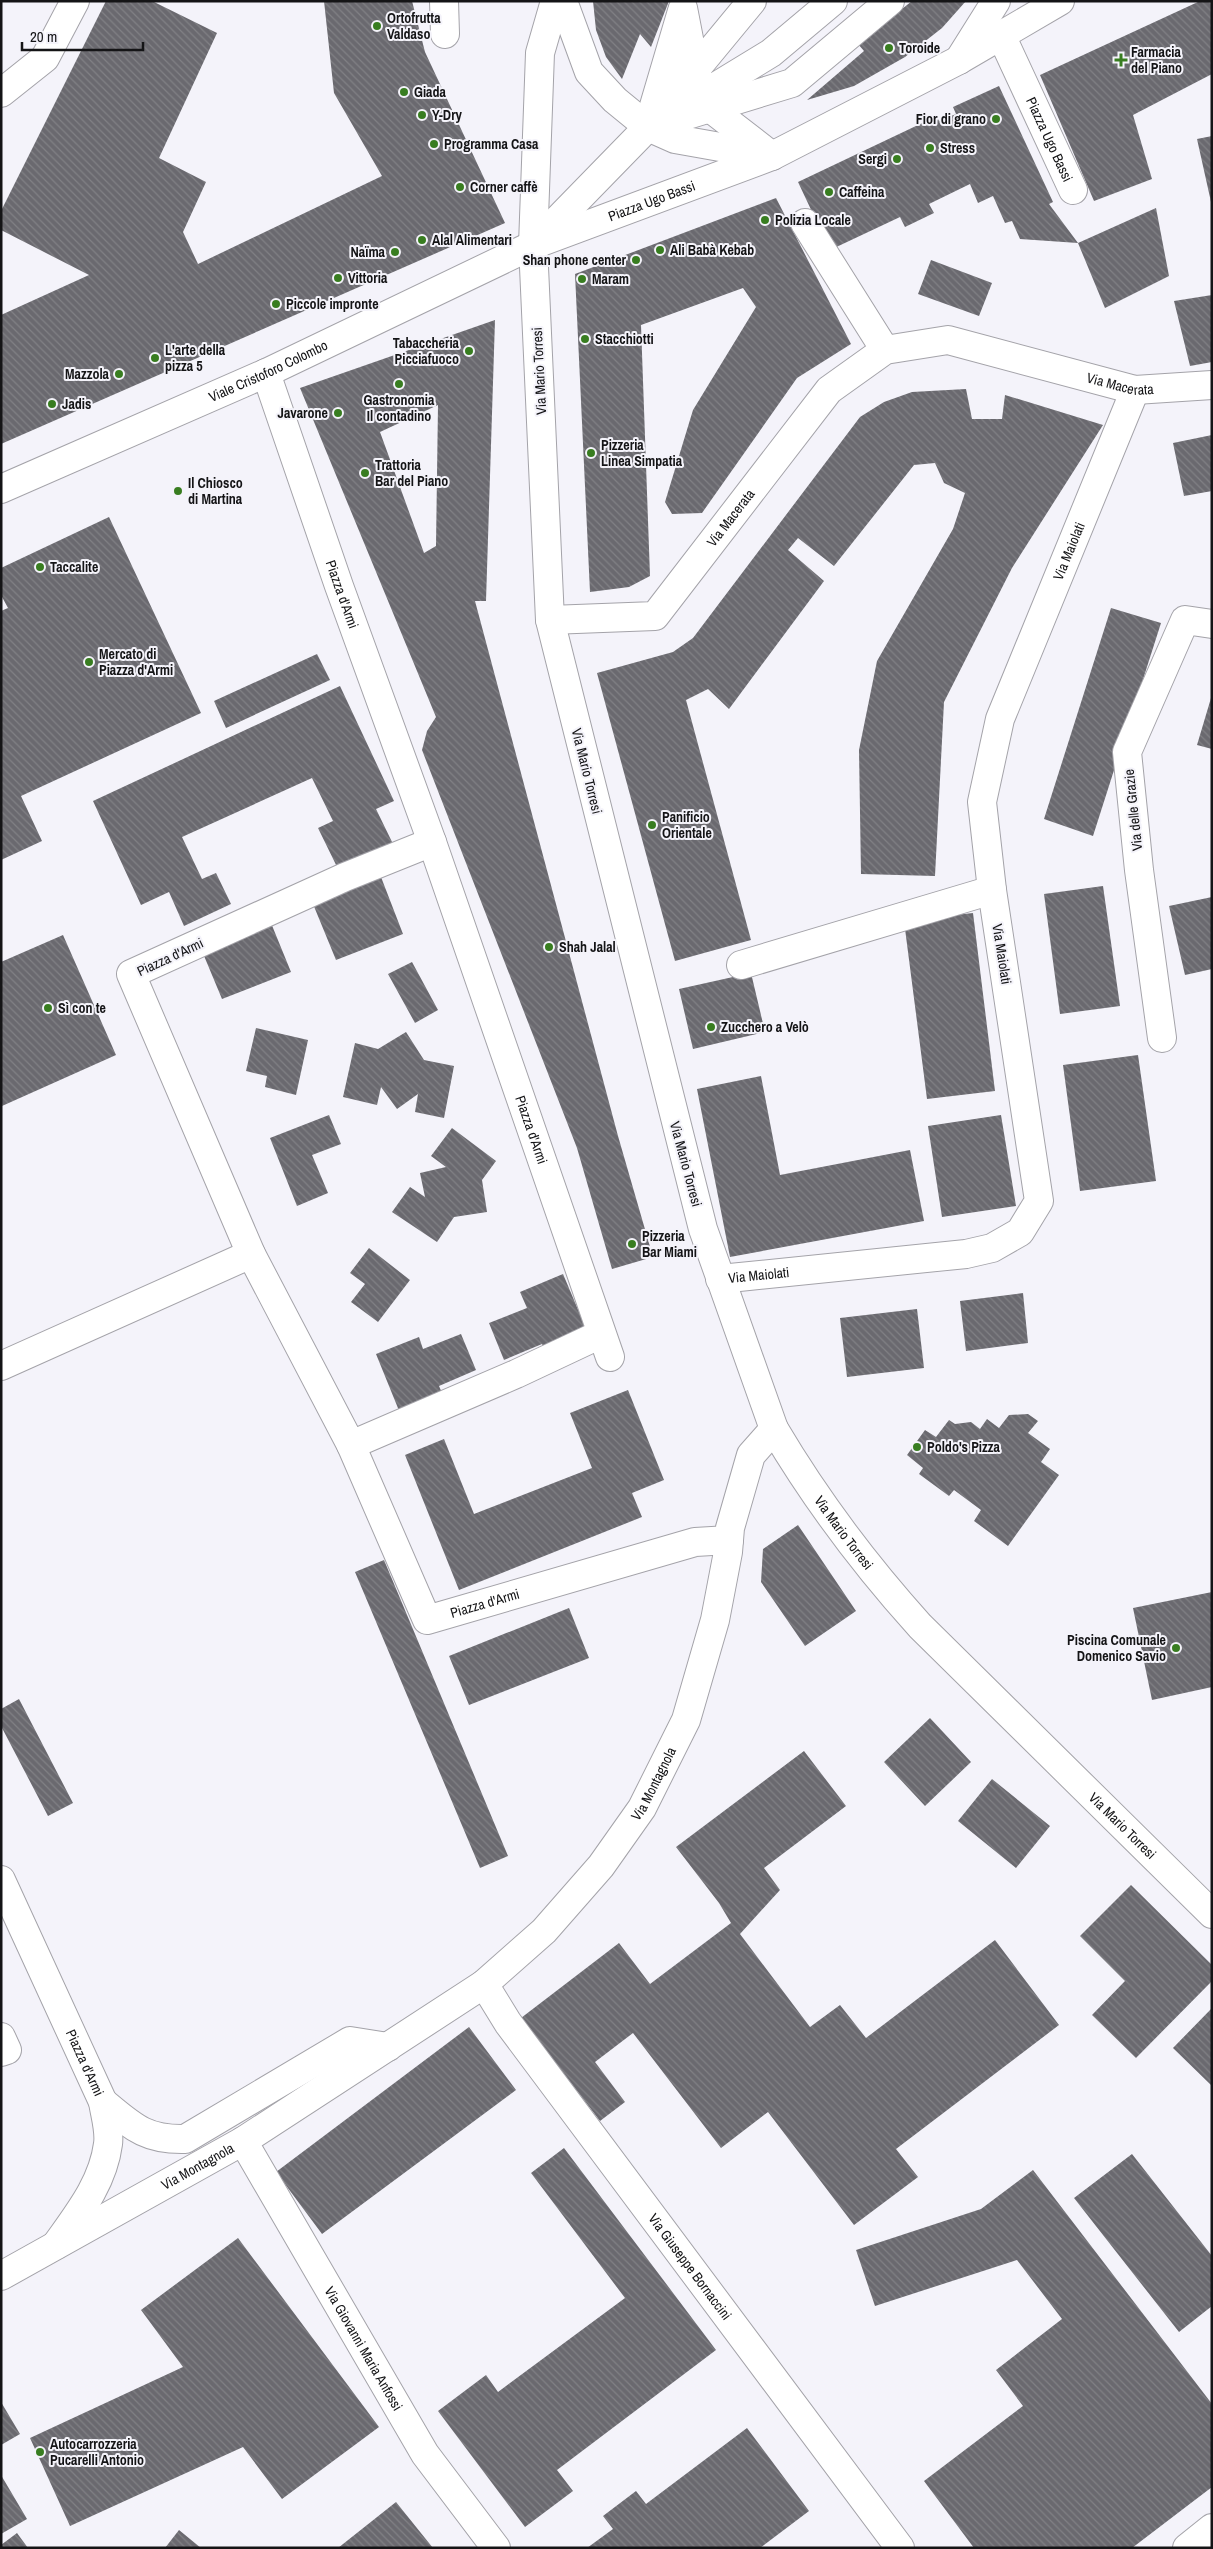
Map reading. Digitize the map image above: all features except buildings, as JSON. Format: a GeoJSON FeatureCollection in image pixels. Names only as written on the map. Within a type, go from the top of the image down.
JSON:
{"type":"FeatureCollection","features":[{"type":"Feature","properties":{"kind":"street"},"geometry":{"type":"LineString","coordinates":[[1,93],[45,58],[74,1]]}},
{"type":"Feature","properties":{"kind":"street"},"geometry":{"type":"LineString","coordinates":[[444,1],[445,34]]}},
{"type":"Feature","properties":{"kind":"street"},"geometry":{"type":"LineString","coordinates":[[533,245],[540,53],[555,1]]}},
{"type":"Feature","properties":{"kind":"street"},"geometry":{"type":"LineString","coordinates":[[563,1],[589,72],[615,100],[648,127],[675,139],[772,156]]}},
{"type":"Feature","properties":{"kind":"street"},"geometry":{"type":"LineString","coordinates":[[703,91],[752,1]]}},
{"type":"Feature","properties":{"kind":"street"},"geometry":{"type":"LineString","coordinates":[[533,245],[648,127],[703,91],[771,53],[833,1]]}},
{"type":"Feature","properties":{"kind":"street"},"geometry":{"type":"LineString","coordinates":[[648,127],[703,91],[792,83],[890,1]]}},
{"type":"Feature","properties":{"kind":"street"},"geometry":{"type":"LineString","coordinates":[[959,60],[996,1]]}},
{"type":"Feature","properties":{"kind":"street","name":"Piazza Ugo Bassi"},"geometry":{"type":"LineString","coordinates":[[533,245],[772,156],[959,60],[1060,1]]}},
{"type":"Feature","properties":{"kind":"street"},"geometry":{"type":"LineString","coordinates":[[648,127],[685,5]]}},
{"type":"Feature","properties":{"kind":"street"},"geometry":{"type":"LineString","coordinates":[[685,5],[703,91],[772,156]]}},
{"type":"Feature","properties":{"kind":"street","name":"Piazza Ugo Bassi"},"geometry":{"type":"LineString","coordinates":[[1001,35],[1073,190]]}},
{"type":"Feature","properties":{"kind":"street"},"geometry":{"type":"LineString","coordinates":[[805,223],[885,350]]}},
{"type":"Feature","properties":{"kind":"street","name":"Viale Cristoforo Colombo"},"geometry":{"type":"LineString","coordinates":[[1,489],[266,372],[533,245]]}},
{"type":"Feature","properties":{"kind":"street","name":"Via Mario Torresi"},"geometry":{"type":"LineString","coordinates":[[533,245],[550,620],[646,1009],[703,1229],[774,1429],[830,1517],[894,1597],[948,1654],[1212,1914]]}},
{"type":"Feature","properties":{"kind":"street","name":"Via Macerata"},"geometry":{"type":"LineString","coordinates":[[550,620],[655,616],[829,390],[885,350],[948,340],[1135,390],[1212,385]]}},
{"type":"Feature","properties":{"kind":"street","name":"Piazza d'Armi"},"geometry":{"type":"LineString","coordinates":[[266,372],[339,586],[432,842],[605,1346],[516,1374],[351,1445]]}},
{"type":"Feature","properties":{"kind":"street","name":"Via Maiolati"},"geometry":{"type":"LineString","coordinates":[[720,1279],[966,1254],[992,1248],[1020,1232],[1039,1201],[992,890],[982,802],[1000,719],[1135,390]]}},
{"type":"Feature","properties":{"kind":"street","name":"Via delle Grazie"},"geometry":{"type":"LineString","coordinates":[[1162,1038],[1138,870],[1127,752],[1185,620],[1212,624]]}},
{"type":"Feature","properties":{"kind":"street","name":"Piazza d'Armi"},"geometry":{"type":"LineString","coordinates":[[432,842],[345,877],[131,974],[251,1254],[351,1445],[427,1620],[695,1542],[729,1540]]}},
{"type":"Feature","properties":{"kind":"street"},"geometry":{"type":"LineString","coordinates":[[741,964],[992,890]]}},
{"type":"Feature","properties":{"kind":"street"},"geometry":{"type":"LineString","coordinates":[[1,1366],[251,1254]]}},
{"type":"Feature","properties":{"kind":"street","name":"Via Montagnola"},"geometry":{"type":"LineString","coordinates":[[1,2276],[243,2141],[484,1984],[544,1931],[601,1866],[642,1808],[686,1720],[715,1620],[729,1540],[751,1455],[774,1429]]}},
{"type":"Feature","properties":{"kind":"street","name":"Piazza d'Armi"},"geometry":{"type":"LineString","coordinates":[[1,1880],[103,2102],[109,2142],[103,2169],[86,2202],[56,2245]]}},
{"type":"Feature","properties":{"kind":"street","name":"Via Giuseppe Bornaccini"},"geometry":{"type":"LineString","coordinates":[[484,1984],[508,2023],[900,2548]]}},
{"type":"Feature","properties":{"kind":"street"},"geometry":{"type":"LineString","coordinates":[[1,2037],[7,2050],[1,2052]]}},
{"type":"Feature","properties":{"kind":"street"},"geometry":{"type":"LineString","coordinates":[[103,2102],[134,2128],[163,2140],[185,2139],[350,2041],[388,2047]]}},
{"type":"Feature","properties":{"kind":"street","name":"Via Giovanni Maria Anfossi"},"geometry":{"type":"LineString","coordinates":[[243,2141],[426,2454],[496,2548]]}},
{"type":"Feature","properties":{"kind":"street"},"geometry":{"type":"LineString","coordinates":[[1187,2548],[1212,2528]]}},
{"type":"Feature","properties":{"kind":"place","name":"Ortofrutta Valdaso"},"geometry":{"type":"Point","coordinates":[377,26]}},
{"type":"Feature","properties":{"kind":"place","name":"Toroide"},"geometry":{"type":"Point","coordinates":[889,48]}},
{"type":"Feature","properties":{"kind":"place","name":"Farmacia del Piano"},"geometry":{"type":"Point","coordinates":[1121,60]}},
{"type":"Feature","properties":{"kind":"place","name":"Giada"},"geometry":{"type":"Point","coordinates":[404,92]}},
{"type":"Feature","properties":{"kind":"place","name":"Y-Dry"},"geometry":{"type":"Point","coordinates":[422,115]}},
{"type":"Feature","properties":{"kind":"place","name":"Fior di grano"},"geometry":{"type":"Point","coordinates":[996,119]}},
{"type":"Feature","properties":{"kind":"place","name":"Programma Casa"},"geometry":{"type":"Point","coordinates":[434,144]}},
{"type":"Feature","properties":{"kind":"place","name":"Stress"},"geometry":{"type":"Point","coordinates":[930,148]}},
{"type":"Feature","properties":{"kind":"place","name":"Sergi"},"geometry":{"type":"Point","coordinates":[897,159]}},
{"type":"Feature","properties":{"kind":"place","name":"Corner caffè"},"geometry":{"type":"Point","coordinates":[460,187]}},
{"type":"Feature","properties":{"kind":"place","name":"Caffeina"},"geometry":{"type":"Point","coordinates":[829,192]}},
{"type":"Feature","properties":{"kind":"place","name":"Polizia Locale"},"geometry":{"type":"Point","coordinates":[765,220]}},
{"type":"Feature","properties":{"kind":"place","name":"Alal Alimentari"},"geometry":{"type":"Point","coordinates":[422,240]}},
{"type":"Feature","properties":{"kind":"place","name":"Ali Babà Kebab"},"geometry":{"type":"Point","coordinates":[660,250]}},
{"type":"Feature","properties":{"kind":"place","name":"Naïma"},"geometry":{"type":"Point","coordinates":[395,252]}},
{"type":"Feature","properties":{"kind":"place","name":"Shan phone center"},"geometry":{"type":"Point","coordinates":[636,260]}},
{"type":"Feature","properties":{"kind":"place","name":"Vittoria"},"geometry":{"type":"Point","coordinates":[338,278]}},
{"type":"Feature","properties":{"kind":"place","name":"Maram"},"geometry":{"type":"Point","coordinates":[582,279]}},
{"type":"Feature","properties":{"kind":"place","name":"Piccole impronte"},"geometry":{"type":"Point","coordinates":[276,304]}},
{"type":"Feature","properties":{"kind":"place","name":"Stacchiotti"},"geometry":{"type":"Point","coordinates":[585,339]}},
{"type":"Feature","properties":{"kind":"place","name":"Tabaccheria Picciafuoco"},"geometry":{"type":"Point","coordinates":[469,351]}},
{"type":"Feature","properties":{"kind":"place","name":"L'arte della pizza 5"},"geometry":{"type":"Point","coordinates":[155,358]}},
{"type":"Feature","properties":{"kind":"place","name":"Mazzola"},"geometry":{"type":"Point","coordinates":[119,374]}},
{"type":"Feature","properties":{"kind":"place","name":"Gastronomia Il contadino"},"geometry":{"type":"Point","coordinates":[399,384]}},
{"type":"Feature","properties":{"kind":"place","name":"Jadis"},"geometry":{"type":"Point","coordinates":[52,404]}},
{"type":"Feature","properties":{"kind":"place","name":"Javarone"},"geometry":{"type":"Point","coordinates":[338,413]}},
{"type":"Feature","properties":{"kind":"place","name":"Pizzeria Linea Simpatia"},"geometry":{"type":"Point","coordinates":[591,453]}},
{"type":"Feature","properties":{"kind":"place","name":"Trattoria Bar del Piano"},"geometry":{"type":"Point","coordinates":[365,473]}},
{"type":"Feature","properties":{"kind":"place","name":"Il Chiosco di Martina"},"geometry":{"type":"Point","coordinates":[178,491]}},
{"type":"Feature","properties":{"kind":"place","name":"Taccalite"},"geometry":{"type":"Point","coordinates":[40,567]}},
{"type":"Feature","properties":{"kind":"place","name":"Mercato di Piazza d'Armi"},"geometry":{"type":"Point","coordinates":[89,662]}},
{"type":"Feature","properties":{"kind":"place","name":"Panificio Orientale"},"geometry":{"type":"Point","coordinates":[652,825]}},
{"type":"Feature","properties":{"kind":"place","name":"Shah Jalal"},"geometry":{"type":"Point","coordinates":[549,947]}},
{"type":"Feature","properties":{"kind":"place","name":"Sì con te"},"geometry":{"type":"Point","coordinates":[48,1008]}},
{"type":"Feature","properties":{"kind":"place","name":"Zucchero a Velò"},"geometry":{"type":"Point","coordinates":[711,1027]}},
{"type":"Feature","properties":{"kind":"place","name":"Pizzeria Bar Miami"},"geometry":{"type":"Point","coordinates":[632,1244]}},
{"type":"Feature","properties":{"kind":"place","name":"Poldo's Pizza"},"geometry":{"type":"Point","coordinates":[917,1447]}},
{"type":"Feature","properties":{"kind":"place","name":"Piscina Comunale Domenico Savio"},"geometry":{"type":"Point","coordinates":[1176,1648]}},
{"type":"Feature","properties":{"kind":"place","name":"Autocarrozzeria Pucarelli Antonio"},"geometry":{"type":"Point","coordinates":[40,2452]}}]}
